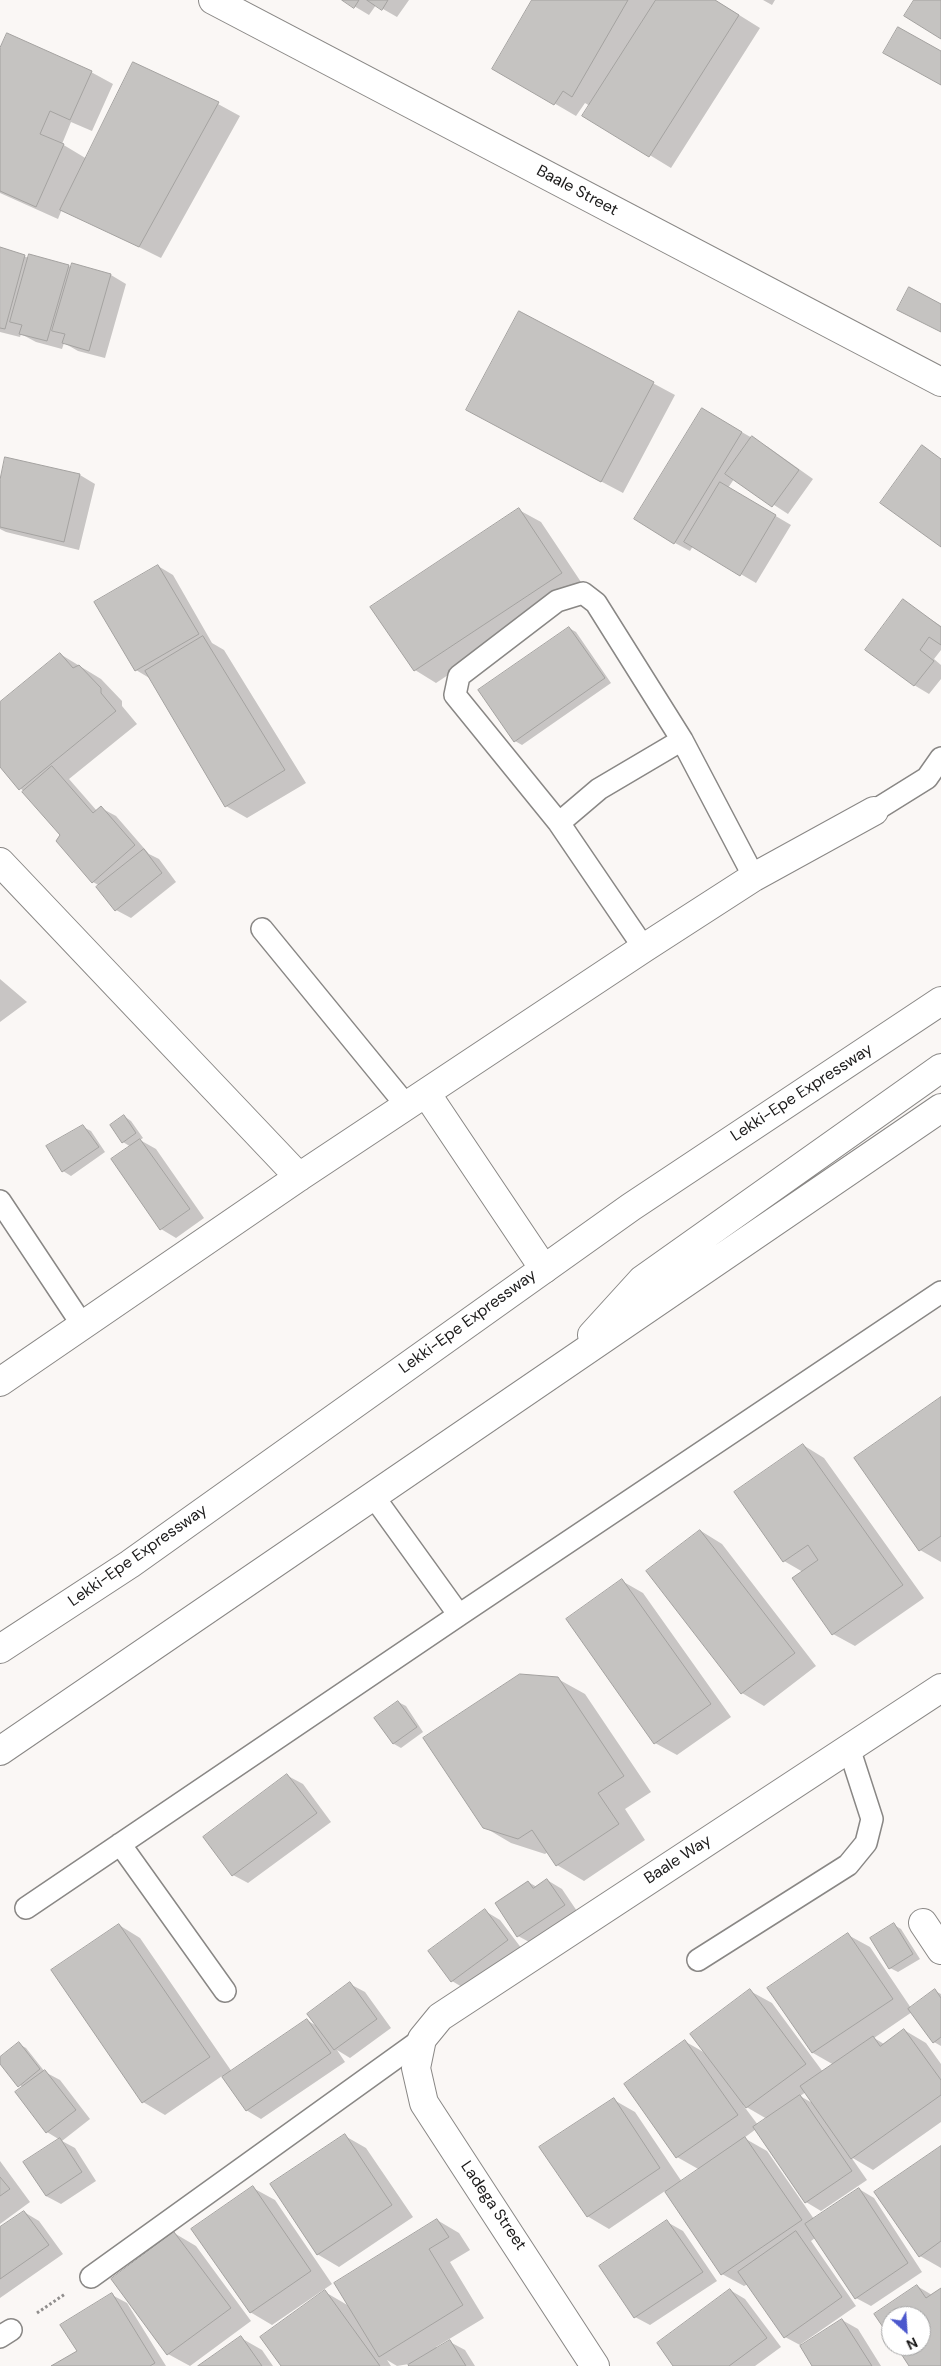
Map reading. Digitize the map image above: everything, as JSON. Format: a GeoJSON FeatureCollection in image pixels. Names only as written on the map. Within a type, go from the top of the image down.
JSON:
{"type":"FeatureCollection","features":[{"type":"Feature","properties":{"kind":"main road","name":"Baale Street"},"geometry":{"type":"LineString","coordinates":[[213,0],[941,382]]}},
{"type":"Feature","properties":{"kind":"main road"},"geometry":{"type":"LineString","coordinates":[[0,1382],[416,1099],[644,948],[754,877],[874,811]]}},
{"type":"Feature","properties":{"kind":"main road"},"geometry":{"type":"LineString","coordinates":[[0,862],[299,1178]]}},
{"type":"Feature","properties":{"kind":"main road","name":"Lekki-Epe Expressway"},"geometry":{"type":"LineString","coordinates":[[0,1649],[130,1564],[631,1206],[940,1002]]}},
{"type":"Feature","properties":{"kind":"main road"},"geometry":{"type":"LineString","coordinates":[[559,1371],[642,1280],[941,1068]]}},
{"type":"Feature","properties":{"kind":"main road"},"geometry":{"type":"LineString","coordinates":[[416,1099],[544,1268]]}},
{"type":"Feature","properties":{"kind":"main road"},"geometry":{"type":"LineString","coordinates":[[0,1751],[559,1371],[941,1108]]}},
{"type":"Feature","properties":{"kind":"main road","name":"Baale Way"},"geometry":{"type":"LineString","coordinates":[[422,2039],[440,2017],[941,1688]]}},
{"type":"Feature","properties":{"kind":"main road"},"geometry":{"type":"LineString","coordinates":[[923,1923],[941,1950]]}},
{"type":"Feature","properties":{"kind":"main road","name":"Ladega Street"},"geometry":{"type":"LineString","coordinates":[[422,2039],[416,2068],[424,2103],[595,2366]]}},
{"type":"Feature","properties":{"kind":"lane"},"geometry":{"type":"LineString","coordinates":[[644,948],[559,823],[455,695],[459,676],[557,601],[582,593],[596,603],[682,740],[754,877]]}},
{"type":"Feature","properties":{"kind":"lane"},"geometry":{"type":"LineString","coordinates":[[559,823],[599,789],[682,740]]}},
{"type":"Feature","properties":{"kind":"lane"},"geometry":{"type":"LineString","coordinates":[[874,811],[926,778],[941,758]]}},
{"type":"Feature","properties":{"kind":"lane"},"geometry":{"type":"LineString","coordinates":[[262,929],[416,1099]]}},
{"type":"Feature","properties":{"kind":"lane"},"geometry":{"type":"LineString","coordinates":[[0,1201],[83,1326]]}},
{"type":"Feature","properties":{"kind":"lane"},"geometry":{"type":"LineString","coordinates":[[26,1908],[941,1292]]}},
{"type":"Feature","properties":{"kind":"lane"},"geometry":{"type":"LineString","coordinates":[[374,1497],[459,1615]]}},
{"type":"Feature","properties":{"kind":"lane"},"geometry":{"type":"LineString","coordinates":[[698,1960],[848,1865],[866,1843],[872,1819],[849,1748]]}},
{"type":"Feature","properties":{"kind":"lane"},"geometry":{"type":"LineString","coordinates":[[120,1844],[225,1991]]}},
{"type":"Feature","properties":{"kind":"lane"},"geometry":{"type":"LineString","coordinates":[[91,2278],[422,2039]]}},
{"type":"Feature","properties":{"kind":"path"},"geometry":{"type":"LineString","coordinates":[[5,2334],[91,2278]]}},
{"type":"Feature","properties":{"kind":"building"},"geometry":{"type":"Polygon","coordinates":[[[342,0],[359,0],[354,8],[342,0]]]}},
{"type":"Feature","properties":{"kind":"building"},"geometry":{"type":"Polygon","coordinates":[[[367,0],[388,0],[382,10],[367,0]]]}},
{"type":"Feature","properties":{"kind":"building"},"geometry":{"type":"Polygon","coordinates":[[[532,0],[628,0],[572,97],[563,91],[554,105],[492,69],[532,0]]]}},
{"type":"Feature","properties":{"kind":"building"},"geometry":{"type":"Polygon","coordinates":[[[656,0],[715,0],[739,15],[649,157],[582,116],[656,0]]]}},
{"type":"Feature","properties":{"kind":"building"},"geometry":{"type":"Polygon","coordinates":[[[914,0],[941,0],[941,39],[904,16],[914,0]]]}},
{"type":"Feature","properties":{"kind":"building"},"geometry":{"type":"Polygon","coordinates":[[[898,27],[941,51],[941,85],[883,53],[898,27]]]}},
{"type":"Feature","properties":{"kind":"building"},"geometry":{"type":"Polygon","coordinates":[[[7,33],[92,71],[70,120],[50,111],[40,134],[64,144],[36,207],[0,191],[0,48],[7,33]]]}},
{"type":"Feature","properties":{"kind":"building"},"geometry":{"type":"Polygon","coordinates":[[[133,62],[219,102],[139,247],[60,210],[133,62]]]}},
{"type":"Feature","properties":{"kind":"building"},"geometry":{"type":"Polygon","coordinates":[[[0,247],[25,255],[5,329],[0,328],[0,247]]]}},
{"type":"Feature","properties":{"kind":"building"},"geometry":{"type":"Polygon","coordinates":[[[29,254],[69,265],[47,341],[19,334],[22,325],[10,322],[29,254]]]}},
{"type":"Feature","properties":{"kind":"building"},"geometry":{"type":"Polygon","coordinates":[[[72,263],[111,274],[89,351],[62,343],[65,334],[52,331],[72,263]]]}},
{"type":"Feature","properties":{"kind":"building"},"geometry":{"type":"Polygon","coordinates":[[[909,287],[941,304],[941,332],[897,310],[909,287]]]}},
{"type":"Feature","properties":{"kind":"building"},"geometry":{"type":"Polygon","coordinates":[[[519,311],[654,382],[601,482],[466,410],[519,311]]]}},
{"type":"Feature","properties":{"kind":"building"},"geometry":{"type":"Polygon","coordinates":[[[702,408],[742,432],[674,544],[634,519],[702,408]]]}},
{"type":"Feature","properties":{"kind":"building"},"geometry":{"type":"Polygon","coordinates":[[[752,436],[799,470],[772,507],[725,474],[752,436]]]}},
{"type":"Feature","properties":{"kind":"building"},"geometry":{"type":"Polygon","coordinates":[[[922,445],[941,459],[941,547],[880,503],[922,445]]]}},
{"type":"Feature","properties":{"kind":"building"},"geometry":{"type":"Polygon","coordinates":[[[5,457],[80,474],[64,542],[0,527],[0,480],[5,457]]]}},
{"type":"Feature","properties":{"kind":"building"},"geometry":{"type":"Polygon","coordinates":[[[720,482],[776,515],[740,576],[684,542],[720,482]]]}},
{"type":"Feature","properties":{"kind":"building"},"geometry":{"type":"Polygon","coordinates":[[[519,508],[562,573],[414,671],[370,607],[519,508]]]}},
{"type":"Feature","properties":{"kind":"building"},"geometry":{"type":"Polygon","coordinates":[[[158,565],[199,634],[135,671],[94,602],[158,565]]]}},
{"type":"Feature","properties":{"kind":"building"},"geometry":{"type":"Polygon","coordinates":[[[903,599],[941,627],[941,645],[929,637],[920,650],[934,661],[914,686],[865,650],[903,599]]]}},
{"type":"Feature","properties":{"kind":"building"},"geometry":{"type":"Polygon","coordinates":[[[569,627],[605,678],[514,742],[478,690],[569,627]]]}},
{"type":"Feature","properties":{"kind":"building"},"geometry":{"type":"Polygon","coordinates":[[[203,636],[285,770],[225,807],[145,671],[203,636]]]}},
{"type":"Feature","properties":{"kind":"building"},"geometry":{"type":"Polygon","coordinates":[[[60,653],[73,668],[79,665],[101,688],[101,693],[116,711],[19,790],[0,767],[0,702],[60,653]]]}},
{"type":"Feature","properties":{"kind":"building"},"geometry":{"type":"Polygon","coordinates":[[[52,766],[93,813],[101,806],[135,845],[92,883],[56,841],[60,835],[22,792],[52,766]]]}},
{"type":"Feature","properties":{"kind":"building"},"geometry":{"type":"Polygon","coordinates":[[[144,849],[162,873],[115,911],[96,887],[144,849]]]}},
{"type":"Feature","properties":{"kind":"building"},"geometry":{"type":"Polygon","coordinates":[[[124,1115],[136,1133],[122,1143],[110,1125],[124,1115]]]}},
{"type":"Feature","properties":{"kind":"building"},"geometry":{"type":"Polygon","coordinates":[[[83,1125],[99,1147],[62,1172],[46,1146],[83,1125]]]}},
{"type":"Feature","properties":{"kind":"building"},"geometry":{"type":"Polygon","coordinates":[[[140,1139],[190,1209],[160,1230],[111,1159],[140,1139]]]}},
{"type":"Feature","properties":{"kind":"building"},"geometry":{"type":"Polygon","coordinates":[[[941,1397],[941,1536],[919,1551],[854,1458],[941,1397]]]}},
{"type":"Feature","properties":{"kind":"building"},"geometry":{"type":"Polygon","coordinates":[[[803,1444],[903,1585],[832,1635],[792,1578],[818,1560],[808,1545],[783,1562],[734,1492],[803,1444]]]}},
{"type":"Feature","properties":{"kind":"building"},"geometry":{"type":"Polygon","coordinates":[[[700,1530],[795,1653],[741,1694],[646,1571],[700,1530]]]}},
{"type":"Feature","properties":{"kind":"building"},"geometry":{"type":"Polygon","coordinates":[[[622,1579],[711,1704],[654,1744],[566,1619],[622,1579]]]}},
{"type":"Feature","properties":{"kind":"building"},"geometry":{"type":"Polygon","coordinates":[[[520,1674],[558,1677],[624,1776],[598,1793],[619,1824],[556,1866],[532,1830],[518,1839],[483,1828],[423,1738],[520,1674]]]}},
{"type":"Feature","properties":{"kind":"building"},"geometry":{"type":"Polygon","coordinates":[[[398,1701],[417,1727],[393,1744],[374,1718],[398,1701]]]}},
{"type":"Feature","properties":{"kind":"building"},"geometry":{"type":"Polygon","coordinates":[[[287,1774],[317,1813],[232,1876],[203,1837],[287,1774]]]}},
{"type":"Feature","properties":{"kind":"building"},"geometry":{"type":"Polygon","coordinates":[[[547,1879],[565,1905],[517,1937],[495,1903],[528,1881],[533,1888],[547,1879]]]}},
{"type":"Feature","properties":{"kind":"building"},"geometry":{"type":"Polygon","coordinates":[[[485,1909],[508,1940],[451,1982],[428,1951],[485,1909]]]}},
{"type":"Feature","properties":{"kind":"building"},"geometry":{"type":"Polygon","coordinates":[[[894,1923],[913,1954],[889,1969],[870,1938],[894,1923]]]}},
{"type":"Feature","properties":{"kind":"building"},"geometry":{"type":"Polygon","coordinates":[[[119,1924],[210,2057],[142,2103],[51,1970],[119,1924]]]}},
{"type":"Feature","properties":{"kind":"building"},"geometry":{"type":"Polygon","coordinates":[[[848,1933],[893,1999],[812,2053],[767,1988],[848,1933]]]}},
{"type":"Feature","properties":{"kind":"building"},"geometry":{"type":"Polygon","coordinates":[[[350,1982],[377,2019],[334,2050],[307,2014],[350,1982]]]}},
{"type":"Feature","properties":{"kind":"building"},"geometry":{"type":"Polygon","coordinates":[[[750,1989],[806,2064],[746,2108],[690,2034],[750,1989]]]}},
{"type":"Feature","properties":{"kind":"building"},"geometry":{"type":"Polygon","coordinates":[[[935,1989],[941,1998],[941,2037],[933,2043],[908,2009],[935,1989]]]}},
{"type":"Feature","properties":{"kind":"building"},"geometry":{"type":"Polygon","coordinates":[[[307,2019],[331,2053],[246,2111],[222,2077],[307,2019]]]}},
{"type":"Feature","properties":{"kind":"building"},"geometry":{"type":"Polygon","coordinates":[[[904,2029],[941,2080],[941,2095],[851,2159],[800,2086],[873,2036],[880,2046],[904,2029]]]}},
{"type":"Feature","properties":{"kind":"building"},"geometry":{"type":"Polygon","coordinates":[[[685,2040],[738,2115],[676,2158],[624,2084],[685,2040]]]}},
{"type":"Feature","properties":{"kind":"building"},"geometry":{"type":"Polygon","coordinates":[[[19,2042],[40,2069],[18,2087],[0,2064],[0,2057],[19,2042]]]}},
{"type":"Feature","properties":{"kind":"building"},"geometry":{"type":"Polygon","coordinates":[[[45,2070],[76,2110],[46,2133],[15,2092],[45,2070]]]}},
{"type":"Feature","properties":{"kind":"building"},"geometry":{"type":"Polygon","coordinates":[[[800,2095],[852,2171],[805,2203],[753,2127],[800,2095]]]}},
{"type":"Feature","properties":{"kind":"building"},"geometry":{"type":"Polygon","coordinates":[[[614,2098],[660,2168],[587,2217],[539,2147],[614,2098]]]}},
{"type":"Feature","properties":{"kind":"building"},"geometry":{"type":"Polygon","coordinates":[[[345,2134],[392,2205],[317,2255],[270,2184],[345,2134]]]}},
{"type":"Feature","properties":{"kind":"building"},"geometry":{"type":"Polygon","coordinates":[[[745,2137],[802,2220],[721,2275],[665,2192],[745,2137]]]}},
{"type":"Feature","properties":{"kind":"building"},"geometry":{"type":"Polygon","coordinates":[[[60,2138],[82,2172],[46,2196],[23,2162],[60,2138]]]}},
{"type":"Feature","properties":{"kind":"building"},"geometry":{"type":"Polygon","coordinates":[[[941,2146],[941,2241],[919,2257],[874,2192],[941,2146]]]}},
{"type":"Feature","properties":{"kind":"building"},"geometry":{"type":"Polygon","coordinates":[[[0,2177],[10,2189],[0,2196],[0,2177]]]}},
{"type":"Feature","properties":{"kind":"building"},"geometry":{"type":"Polygon","coordinates":[[[253,2186],[311,2271],[250,2313],[191,2229],[253,2186]]]}},
{"type":"Feature","properties":{"kind":"building"},"geometry":{"type":"Polygon","coordinates":[[[859,2188],[908,2263],[855,2299],[805,2224],[859,2188]]]}},
{"type":"Feature","properties":{"kind":"building"},"geometry":{"type":"Polygon","coordinates":[[[24,2211],[49,2245],[0,2279],[0,2227],[24,2211]]]}},
{"type":"Feature","properties":{"kind":"building"},"geometry":{"type":"Polygon","coordinates":[[[437,2219],[449,2237],[429,2249],[463,2305],[379,2357],[334,2283],[437,2219]]]}},
{"type":"Feature","properties":{"kind":"building"},"geometry":{"type":"Polygon","coordinates":[[[667,2220],[703,2272],[634,2318],[599,2266],[667,2220]]]}},
{"type":"Feature","properties":{"kind":"building"},"geometry":{"type":"Polygon","coordinates":[[[796,2231],[842,2297],[784,2338],[738,2272],[796,2231]]]}},
{"type":"Feature","properties":{"kind":"building"},"geometry":{"type":"Polygon","coordinates":[[[174,2232],[231,2308],[167,2355],[111,2279],[174,2232]]]}},
{"type":"Feature","properties":{"kind":"building"},"geometry":{"type":"Polygon","coordinates":[[[917,2285],[926,2298],[941,2288],[941,2366],[909,2366],[902,2356],[931,2356],[931,2306],[886,2306],[917,2285]]]}},
{"type":"Feature","properties":{"kind":"building"},"geometry":{"type":"Polygon","coordinates":[[[730,2289],[767,2338],[729,2366],[673,2366],[657,2343],[730,2289]]]}},
{"type":"Feature","properties":{"kind":"building"},"geometry":{"type":"Polygon","coordinates":[[[325,2290],[380,2366],[281,2366],[260,2337],[325,2290]]]}},
{"type":"Feature","properties":{"kind":"building"},"geometry":{"type":"Polygon","coordinates":[[[112,2293],[155,2363],[150,2366],[51,2366],[77,2351],[60,2325],[112,2293]]]}},
{"type":"Feature","properties":{"kind":"building"},"geometry":{"type":"Polygon","coordinates":[[[881,2309],[881,2324],[874,2314],[881,2309]]]}},
{"type":"Feature","properties":{"kind":"building"},"geometry":{"type":"Polygon","coordinates":[[[842,2319],[872,2366],[812,2366],[800,2346],[842,2319]]]}},
{"type":"Feature","properties":{"kind":"building"},"geometry":{"type":"Polygon","coordinates":[[[241,2336],[262,2366],[198,2366],[241,2336]]]}},
{"type":"Feature","properties":{"kind":"building"},"geometry":{"type":"Polygon","coordinates":[[[450,2340],[466,2366],[408,2365],[450,2340]]]}}]}
